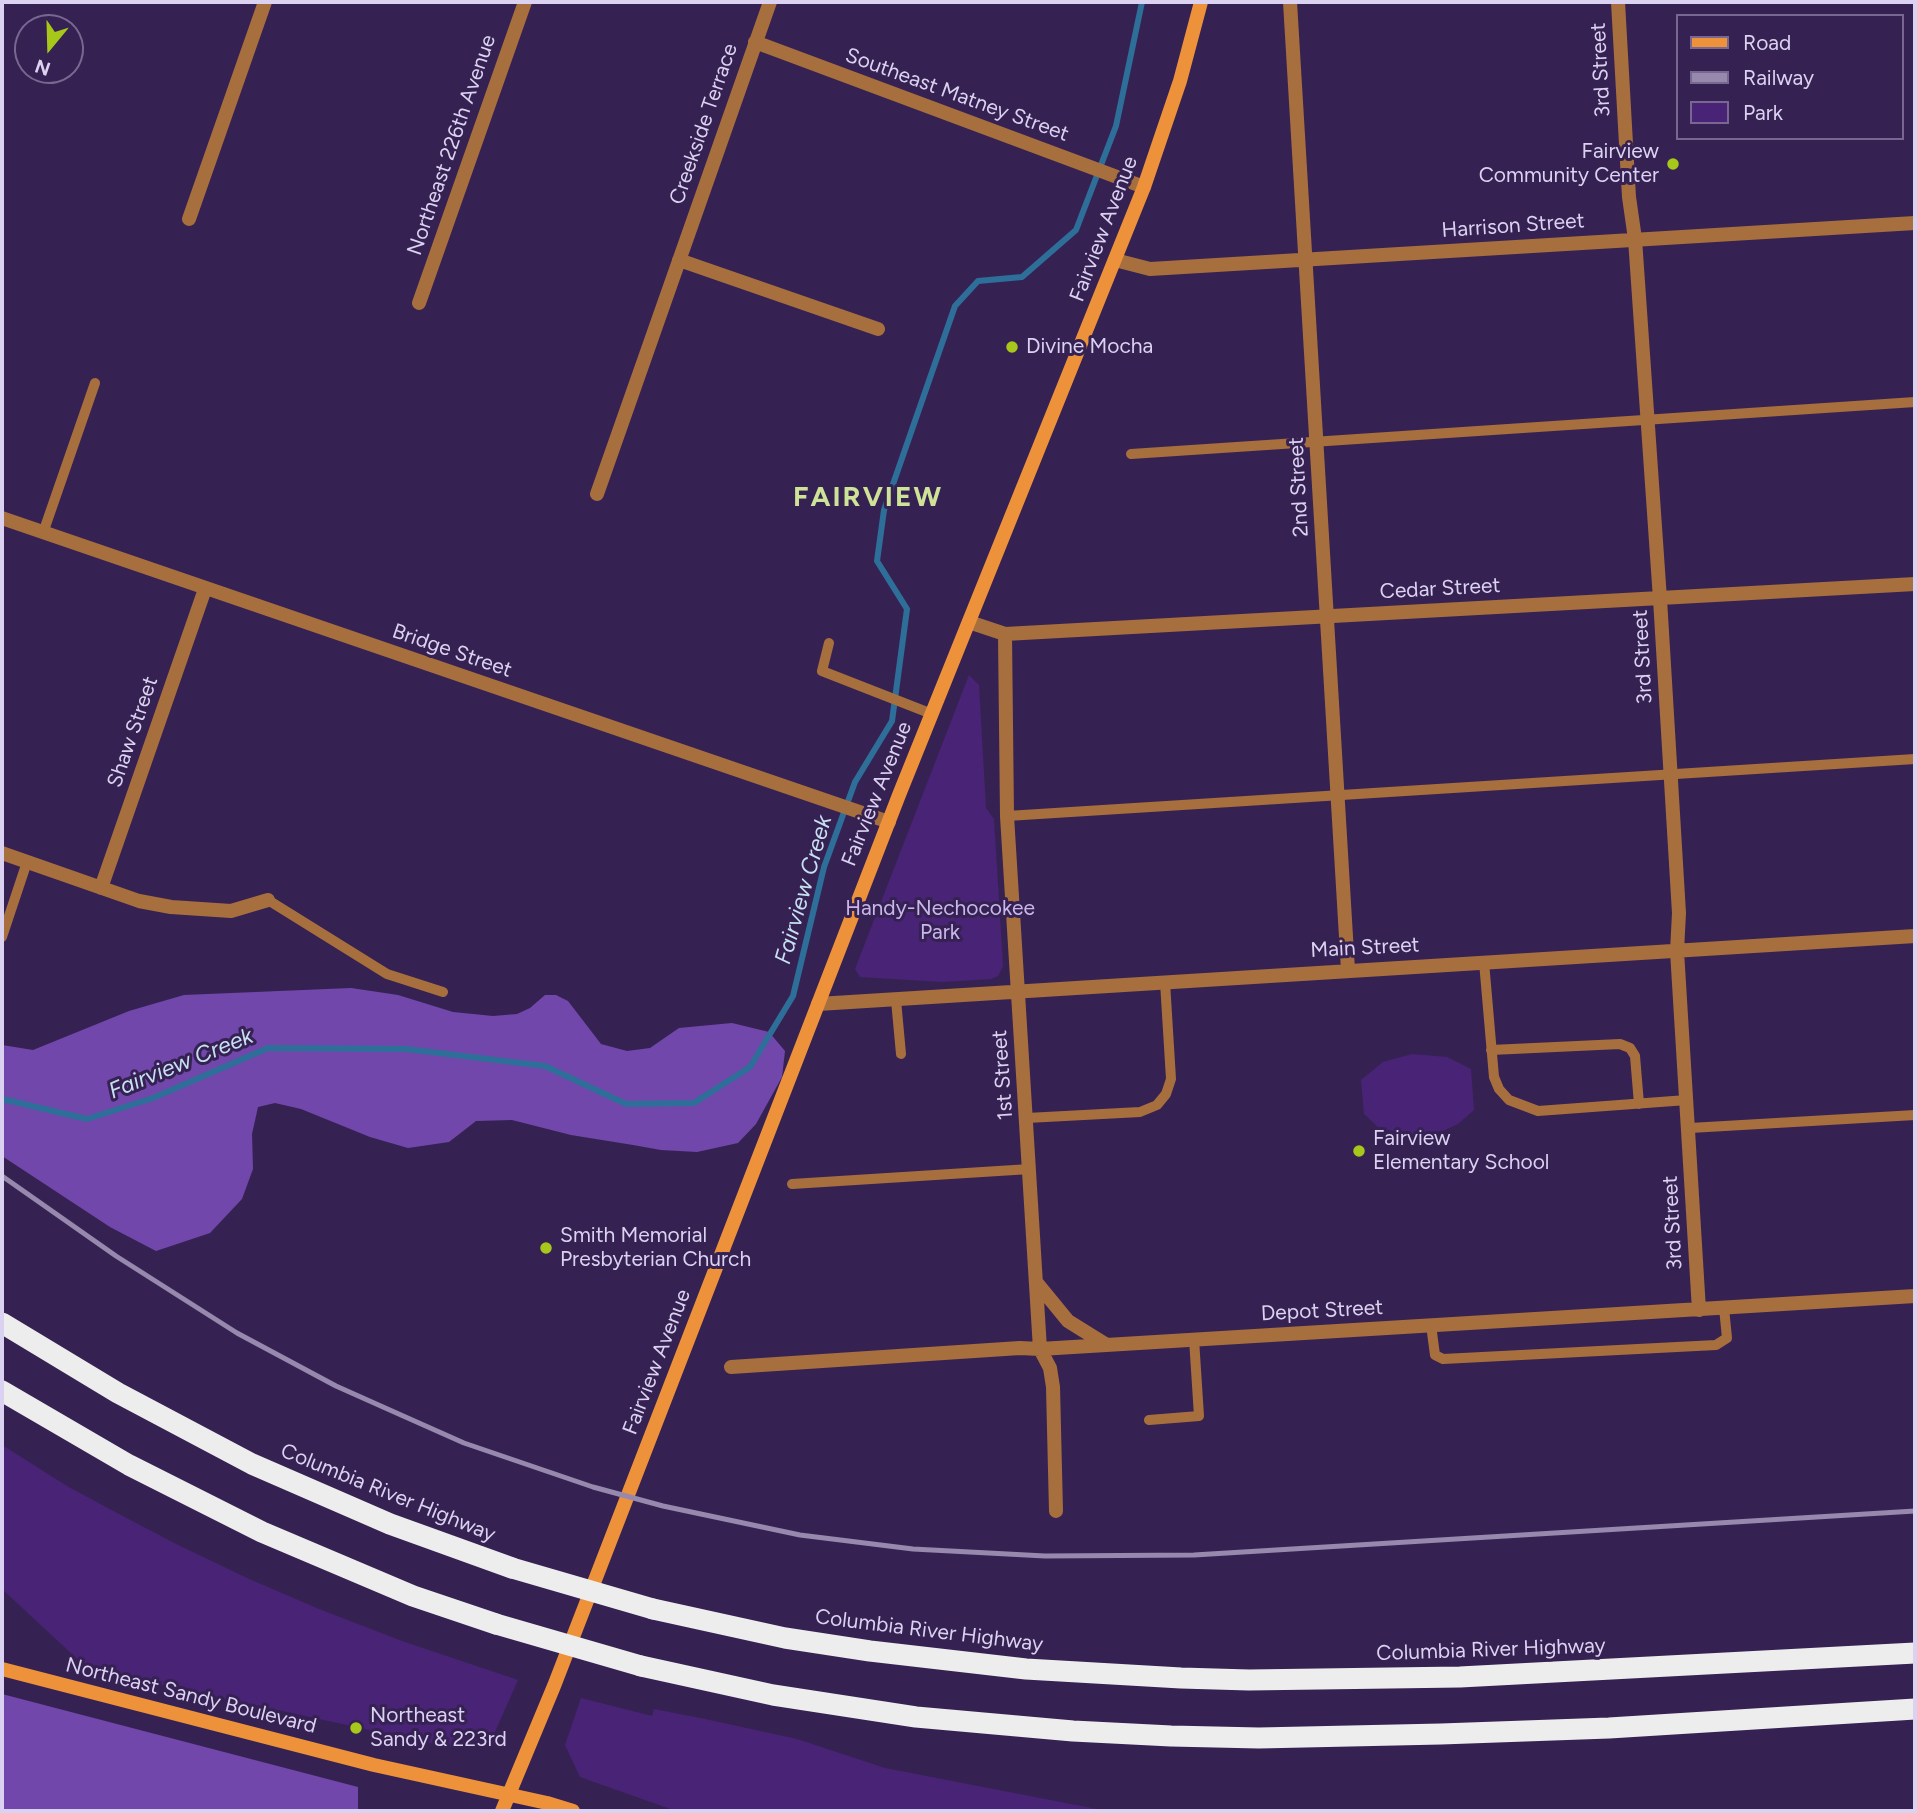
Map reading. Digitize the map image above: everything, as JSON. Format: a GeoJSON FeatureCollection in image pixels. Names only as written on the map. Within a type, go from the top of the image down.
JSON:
{"type":"FeatureCollection","features":[{"type":"Feature","properties":{"kind":"highway","name":"Columbia River Highway"},"geometry":{"type":"LineString","coordinates":[[2,1323],[118,1393],[252,1464],[390,1524],[512,1568],[653,1609],[786,1638],[884,1653],[1026,1669],[1195,1678],[1473,1676],[1915,1653]]}},
{"type":"Feature","properties":{"kind":"highway"},"geometry":{"type":"LineString","coordinates":[[2,1391],[129,1465],[262,1532],[413,1596],[496,1624],[641,1666],[773,1695],[916,1717],[1073,1731],[1171,1736],[1301,1737],[1506,1732],[1915,1709]]}},
{"type":"Feature","properties":{"kind":"main road","name":"Fairview Avenue"},"geometry":{"type":"LineString","coordinates":[[502,1811],[554,1686],[888,822],[1144,187],[1180,81],[1201,2]]}},
{"type":"Feature","properties":{"kind":"main road","name":"Northeast Sandy Boulevard"},"geometry":{"type":"LineString","coordinates":[[2,1669],[374,1765],[573,1811]]}},
{"type":"Feature","properties":{"kind":"street"},"geometry":{"type":"LineString","coordinates":[[189,219],[265,2]]}},
{"type":"Feature","properties":{"kind":"street","name":"Northeast 226th Avenue"},"geometry":{"type":"LineString","coordinates":[[419,303],[525,2]]}},
{"type":"Feature","properties":{"kind":"street","name":"Creekside Terrace"},"geometry":{"type":"LineString","coordinates":[[597,494],[770,2]]}},
{"type":"Feature","properties":{"kind":"street","name":"2nd Street"},"geometry":{"type":"LineString","coordinates":[[1290,2],[1348,970]]}},
{"type":"Feature","properties":{"kind":"street","name":"3rd Street"},"geometry":{"type":"LineString","coordinates":[[1618,2],[1629,197],[1635,239],[1671,774],[1679,913],[1677,951],[1699,1310]]}},
{"type":"Feature","properties":{"kind":"street","name":"Southeast Matney Street"},"geometry":{"type":"LineString","coordinates":[[755,42],[1144,187]]}},
{"type":"Feature","properties":{"kind":"street","name":"Harrison Street"},"geometry":{"type":"LineString","coordinates":[[1115,260],[1150,269],[1915,223]]}},
{"type":"Feature","properties":{"kind":"street"},"geometry":{"type":"LineString","coordinates":[[679,260],[878,329]]}},
{"type":"Feature","properties":{"kind":"street","name":"Bridge Street"},"geometry":{"type":"LineString","coordinates":[[2,518],[888,822]]}},
{"type":"Feature","properties":{"kind":"street","name":"Cedar Street"},"geometry":{"type":"LineString","coordinates":[[969,622],[1004,634],[1915,584]]}},
{"type":"Feature","properties":{"kind":"street","name":"Shaw Street"},"geometry":{"type":"LineString","coordinates":[[101,888],[205,589]]}},
{"type":"Feature","properties":{"kind":"street","name":"1st Street"},"geometry":{"type":"LineString","coordinates":[[1004,634],[1007,816],[1040,1349],[1050,1368],[1053,1387],[1056,1511]]}},
{"type":"Feature","properties":{"kind":"street"},"geometry":{"type":"LineString","coordinates":[[2,853],[139,901],[172,908],[231,911],[268,900]]}},
{"type":"Feature","properties":{"kind":"street","name":"Main Street"},"geometry":{"type":"LineString","coordinates":[[818,1004],[1915,936]]}},
{"type":"Feature","properties":{"kind":"street"},"geometry":{"type":"LineString","coordinates":[[1037,1282],[1068,1321],[1106,1345]]}},
{"type":"Feature","properties":{"kind":"street","name":"Depot Street"},"geometry":{"type":"LineString","coordinates":[[731,1367],[1915,1296]]}},
{"type":"Feature","properties":{"kind":"lane"},"geometry":{"type":"LineString","coordinates":[[43,533],[95,383]]}},
{"type":"Feature","properties":{"kind":"lane"},"geometry":{"type":"LineString","coordinates":[[1130,454],[1915,402]]}},
{"type":"Feature","properties":{"kind":"lane"},"geometry":{"type":"LineString","coordinates":[[829,643],[822,671],[932,714]]}},
{"type":"Feature","properties":{"kind":"lane"},"geometry":{"type":"LineString","coordinates":[[1007,816],[1915,759]]}},
{"type":"Feature","properties":{"kind":"lane"},"geometry":{"type":"LineString","coordinates":[[2,937],[27,862]]}},
{"type":"Feature","properties":{"kind":"lane"},"geometry":{"type":"LineString","coordinates":[[268,900],[387,974],[443,992]]}},
{"type":"Feature","properties":{"kind":"lane"},"geometry":{"type":"LineString","coordinates":[[1484,962],[1494,1077],[1499,1089],[1509,1100],[1538,1111],[1687,1100]]}},
{"type":"Feature","properties":{"kind":"lane"},"geometry":{"type":"LineString","coordinates":[[1027,1118],[1140,1112],[1157,1105],[1166,1094],[1171,1079],[1165,982]]}},
{"type":"Feature","properties":{"kind":"lane"},"geometry":{"type":"LineString","coordinates":[[896,1000],[901,1054]]}},
{"type":"Feature","properties":{"kind":"lane"},"geometry":{"type":"LineString","coordinates":[[1492,1049],[1620,1044],[1630,1048],[1635,1056],[1639,1104]]}},
{"type":"Feature","properties":{"kind":"lane"},"geometry":{"type":"LineString","coordinates":[[1689,1128],[1915,1115]]}},
{"type":"Feature","properties":{"kind":"lane"},"geometry":{"type":"LineString","coordinates":[[792,1184],[1030,1169]]}},
{"type":"Feature","properties":{"kind":"lane"},"geometry":{"type":"LineString","coordinates":[[1431,1325],[1435,1355],[1443,1359],[1716,1345],[1727,1338],[1724,1308]]}},
{"type":"Feature","properties":{"kind":"lane"},"geometry":{"type":"LineString","coordinates":[[1149,1420],[1199,1416],[1194,1339]]}},
{"type":"Feature","properties":{"kind":"green space","name":"Handy-Nechocokee Park"},"geometry":{"type":"Polygon","coordinates":[[[969,675],[979,685],[986,808],[994,819],[1003,966],[998,976],[991,979],[942,982],[860,977],[855,969],[969,675]]]}},
{"type":"Feature","properties":{"kind":"green space"},"geometry":{"type":"Polygon","coordinates":[[[1412,1054],[1447,1057],[1471,1069],[1474,1110],[1458,1124],[1429,1134],[1412,1135],[1379,1128],[1364,1114],[1361,1080],[1383,1062],[1412,1054]]]}},
{"type":"Feature","properties":{"kind":"green space"},"geometry":{"type":"Polygon","coordinates":[[[2,1445],[67,1486],[247,1578],[402,1641],[518,1680],[494,1734],[458,1749],[88,1669],[2,1589],[2,1445]]]}},
{"type":"Feature","properties":{"kind":"green space"},"geometry":{"type":"Polygon","coordinates":[[[581,1698],[652,1716],[654,1709],[705,1719],[797,1739],[885,1768],[1107,1811],[676,1811],[580,1777],[565,1745],[581,1698]]]}},
{"type":"Feature","properties":{"kind":"shaded area"},"geometry":{"type":"Polygon","coordinates":[[[351,988],[398,995],[453,1012],[493,1016],[517,1014],[530,1008],[545,995],[556,995],[568,1001],[601,1044],[627,1051],[650,1048],[679,1028],[732,1023],[769,1032],[785,1051],[782,1077],[756,1124],[738,1143],[697,1152],[661,1150],[571,1135],[512,1120],[476,1121],[449,1142],[408,1148],[370,1137],[301,1109],[275,1103],[258,1107],[252,1134],[253,1169],[242,1199],[210,1233],[156,1251],[110,1227],[2,1156],[2,1045],[33,1050],[129,1011],[184,995],[351,988]]]}},
{"type":"Feature","properties":{"kind":"shaded area"},"geometry":{"type":"Polygon","coordinates":[[[2,1694],[358,1787],[358,1811],[2,1811],[2,1694]]]}},
{"type":"Feature","properties":{"kind":"waterway","name":"Fairview Creek"},"geometry":{"type":"LineString","coordinates":[[2,1099],[87,1119],[153,1098],[268,1048],[406,1049],[545,1066],[626,1104],[694,1103],[750,1067],[793,996],[824,867],[855,782],[892,721],[907,609],[877,561],[884,510],[955,306],[978,281],[1022,277],[1076,230],[1116,126],[1142,2]]}},
{"type":"Feature","properties":{"kind":"railway"},"geometry":{"type":"LineString","coordinates":[[2,1176],[116,1256],[237,1333],[336,1386],[464,1443],[593,1487],[663,1506],[800,1535],[913,1549],[1045,1556],[1194,1555],[1915,1511]]}},
{"type":"Feature","properties":{"kind":"place","name":"Fairview Community Center"},"geometry":{"type":"Point","coordinates":[1673,164]}},
{"type":"Feature","properties":{"kind":"place","name":"Divine Mocha"},"geometry":{"type":"Point","coordinates":[1012,347]}},
{"type":"Feature","properties":{"kind":"place","name":"Fairview Elementary School"},"geometry":{"type":"Point","coordinates":[1359,1151]}},
{"type":"Feature","properties":{"kind":"place","name":"Smith Memorial Presbyterian Church"},"geometry":{"type":"Point","coordinates":[546,1248]}},
{"type":"Feature","properties":{"kind":"place","name":"Northeast Sandy & 223rd"},"geometry":{"type":"Point","coordinates":[356,1728]}},
{"type":"Feature","properties":{"kind":"district","name":"FAIRVIEW"},"geometry":{"type":"Point","coordinates":[868,498]}}]}
